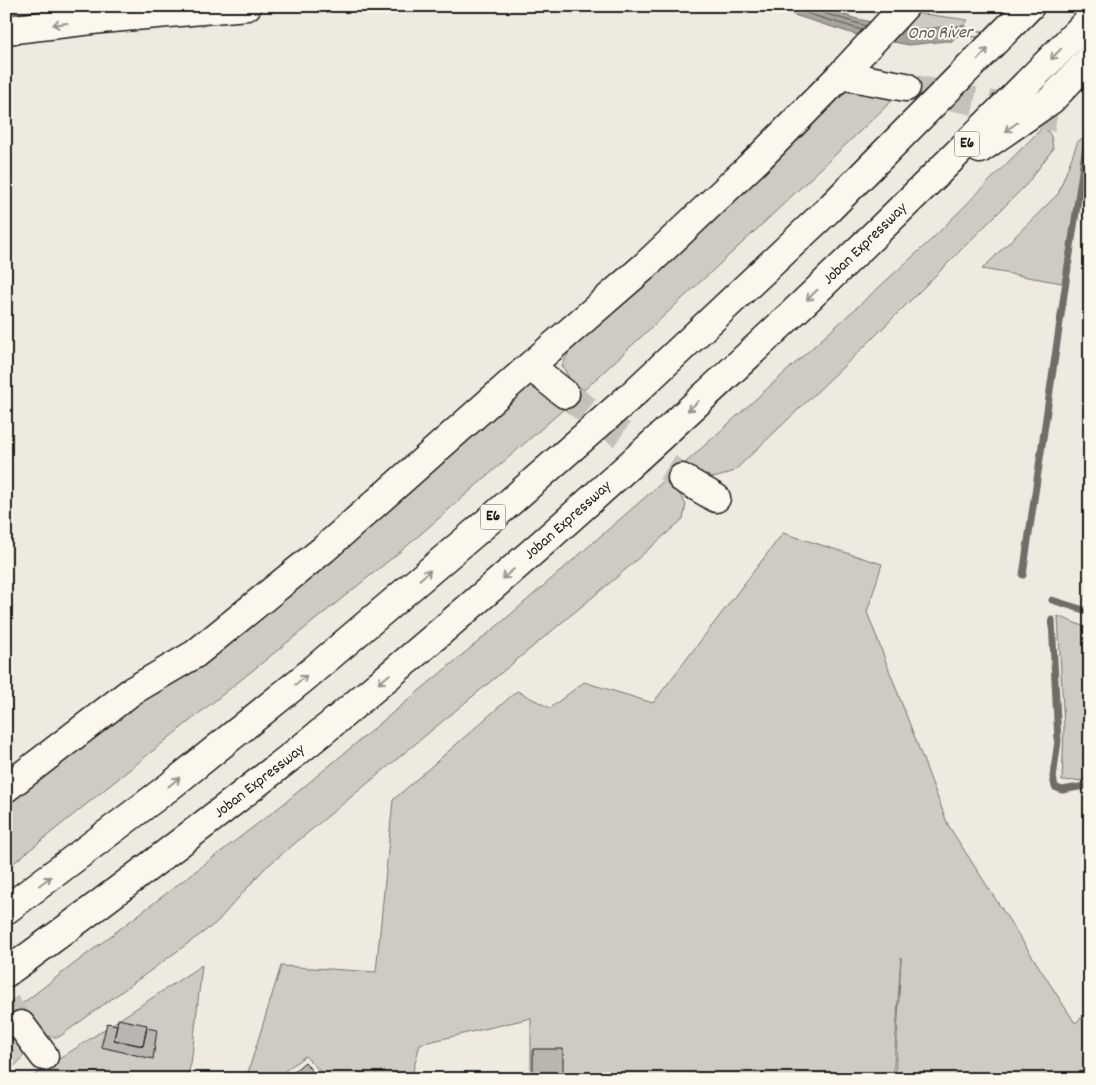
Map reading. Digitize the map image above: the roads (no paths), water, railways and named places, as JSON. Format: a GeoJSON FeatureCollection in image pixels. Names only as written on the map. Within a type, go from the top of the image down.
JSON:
{"type":"FeatureCollection","features":[{"type":"Feature","properties":{"kind":"main road"},"geometry":{"type":"LineString","coordinates":[[6,30],[101,19],[247,6]]}},
{"type":"Feature","properties":{"kind":"main road","name":"E6"},"geometry":{"type":"LineString","coordinates":[[6,910],[169,787],[304,678],[500,511],[634,393],[827,211],[1030,6]]}},
{"type":"Feature","properties":{"kind":"main road"},"geometry":{"type":"LineString","coordinates":[[6,788],[132,691],[195,654],[324,550],[652,259],[760,157],[842,75],[903,9]]}},
{"type":"Feature","properties":{"kind":"main road","name":"Joban Expressway"},"geometry":{"type":"LineString","coordinates":[[6,973],[202,826],[338,719],[529,556],[730,373],[923,189],[1090,19]]}},
{"type":"Feature","properties":{"kind":"main road"},"geometry":{"type":"LineString","coordinates":[[923,189],[1051,100],[1090,59]]}},
{"type":"Feature","properties":{"kind":"main road"},"geometry":{"type":"LineString","coordinates":[[842,75],[906,87]]}},
{"type":"Feature","properties":{"kind":"main road"},"geometry":{"type":"LineString","coordinates":[[530,366],[565,394]]}},
{"type":"Feature","properties":{"kind":"main road"},"geometry":{"type":"LineString","coordinates":[[682,478],[716,498]]}},
{"type":"Feature","properties":{"kind":"main road"},"geometry":{"type":"LineString","coordinates":[[21,1025],[44,1056]]}},
{"type":"Feature","properties":{"kind":"water","name":"Ono River"},"geometry":{"type":"Polygon","coordinates":[[[775,6],[818,6],[857,19],[911,30],[954,26],[1090,28],[1090,44],[946,41],[909,45],[854,34],[794,15],[775,6]]]}},
{"type":"Feature","properties":{"kind":"waterway"},"geometry":{"type":"LineString","coordinates":[[1023,575],[1090,117]]}},
{"type":"Feature","properties":{"kind":"waterway"},"geometry":{"type":"LineString","coordinates":[[1052,600],[1090,612]]}},
{"type":"Feature","properties":{"kind":"waterway"},"geometry":{"type":"LineString","coordinates":[[1052,620],[1058,741],[1053,777],[1055,787],[1062,790],[1090,785]]}},
{"type":"Feature","properties":{"kind":"tunnel"},"geometry":{"type":"LineString","coordinates":[[906,87],[1067,120]]}},
{"type":"Feature","properties":{"kind":"tunnel"},"geometry":{"type":"LineString","coordinates":[[565,394],[682,478]]}},
{"type":"Feature","properties":{"kind":"tunnel"},"geometry":{"type":"LineString","coordinates":[[6,1004],[21,1025]]}}]}
